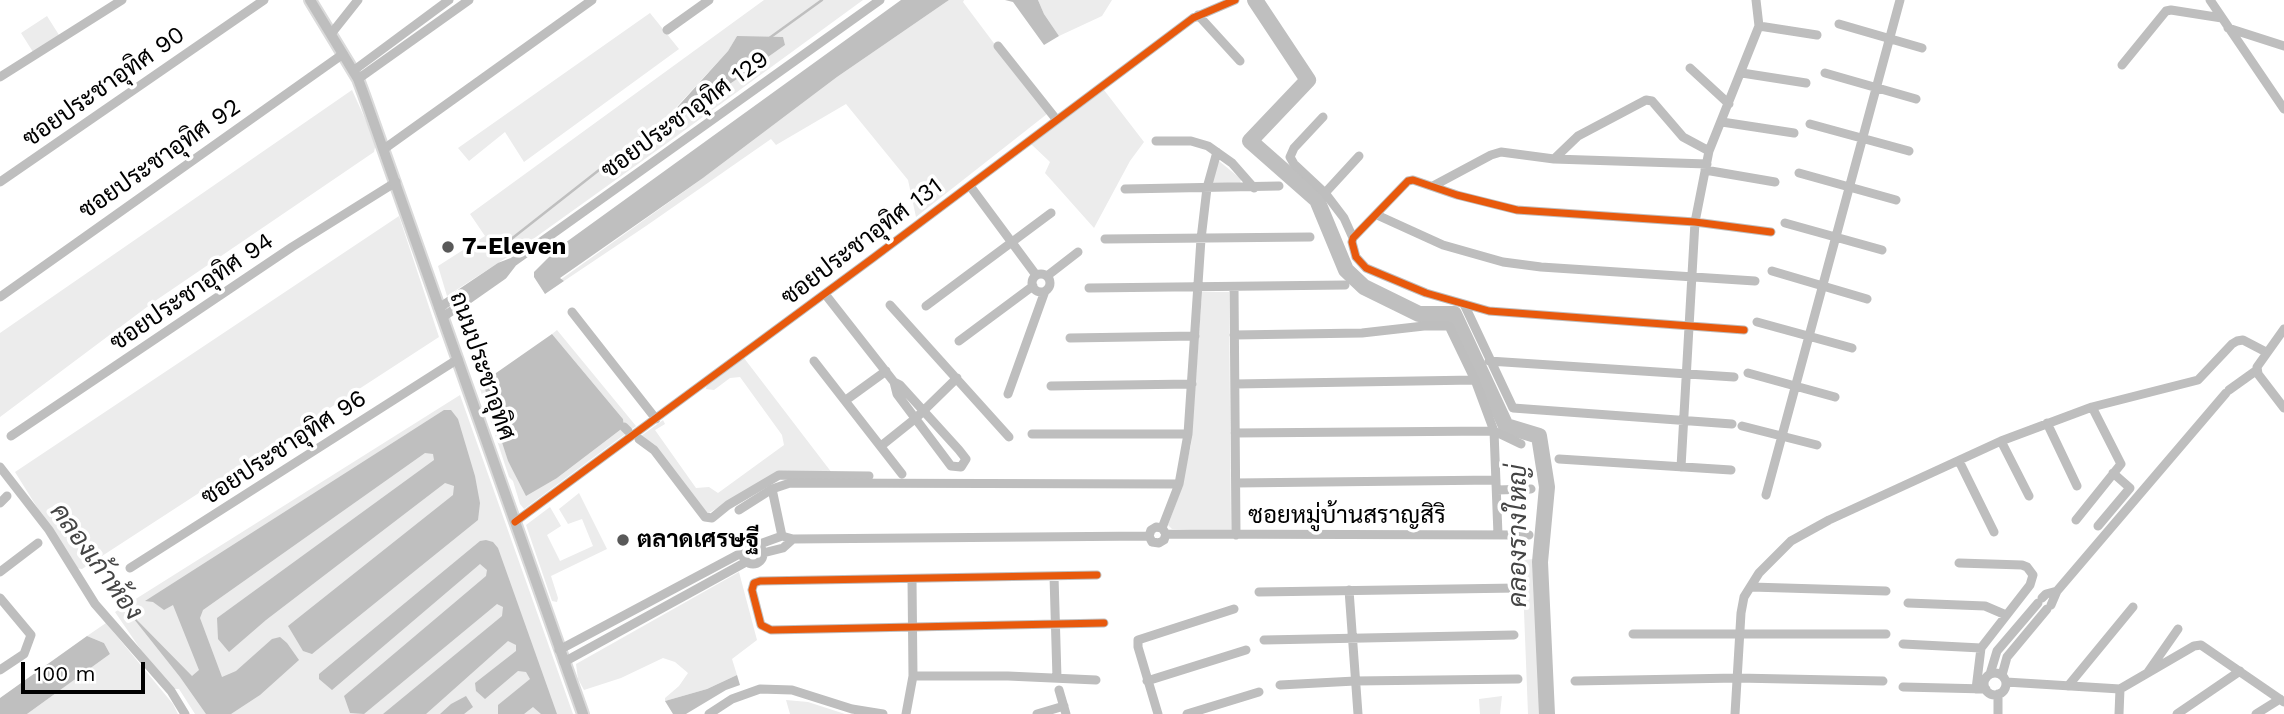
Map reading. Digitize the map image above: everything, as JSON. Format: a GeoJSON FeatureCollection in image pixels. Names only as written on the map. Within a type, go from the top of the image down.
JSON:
{"type":"FeatureCollection","features":[{"type":"Feature","properties":{"kind":"main road","name":"ถนนประชาอุทิศ"},"geometry":{"type":"LineString","coordinates":[[310,0],[355,75],[384,149],[583,714]]}},
{"type":"Feature","properties":{"kind":"street"},"geometry":{"type":"LineString","coordinates":[[0,77],[122,0]]}},
{"type":"Feature","properties":{"kind":"street","name":"ซอยประชาอุทิศ 90"},"geometry":{"type":"LineString","coordinates":[[0,182],[264,0]]}},
{"type":"Feature","properties":{"kind":"street"},"geometry":{"type":"LineString","coordinates":[[331,34],[358,0]]}},
{"type":"Feature","properties":{"kind":"street"},"geometry":{"type":"LineString","coordinates":[[355,75],[449,0]]}},
{"type":"Feature","properties":{"kind":"street"},"geometry":{"type":"LineString","coordinates":[[355,75],[469,0]]}},
{"type":"Feature","properties":{"kind":"street"},"geometry":{"type":"LineString","coordinates":[[384,149],[592,0]]}},
{"type":"Feature","properties":{"kind":"street"},"geometry":{"type":"LineString","coordinates":[[667,30],[709,0]]}},
{"type":"Feature","properties":{"kind":"street","name":"ซอยประชาอุทิศ 129"},"geometry":{"type":"LineString","coordinates":[[441,313],[503,275],[513,262],[880,0]]}},
{"type":"Feature","properties":{"kind":"street","name":"ซอยประชาอุทิศ 131"},"geometry":{"type":"LineString","coordinates":[[514,522],[1198,15],[1236,0]]}},
{"type":"Feature","properties":{"kind":"street"},"geometry":{"type":"LineString","coordinates":[[1681,467],[1695,222],[1709,151],[1723,122],[1759,26],[1756,0]]}},
{"type":"Feature","properties":{"kind":"street"},"geometry":{"type":"LineString","coordinates":[[1766,495],[1900,0]]}},
{"type":"Feature","properties":{"kind":"street"},"geometry":{"type":"LineString","coordinates":[[2210,0],[2284,108]]}},
{"type":"Feature","properties":{"kind":"street"},"geometry":{"type":"LineString","coordinates":[[2122,65],[2166,11],[2222,18]]}},
{"type":"Feature","properties":{"kind":"street"},"geometry":{"type":"LineString","coordinates":[[1198,15],[1240,61]]}},
{"type":"Feature","properties":{"kind":"street"},"geometry":{"type":"LineString","coordinates":[[1839,24],[1922,48]]}},
{"type":"Feature","properties":{"kind":"street"},"geometry":{"type":"LineString","coordinates":[[1759,26],[1817,35]]}},
{"type":"Feature","properties":{"kind":"street"},"geometry":{"type":"LineString","coordinates":[[2228,28],[2284,46]]}},
{"type":"Feature","properties":{"kind":"street"},"geometry":{"type":"LineString","coordinates":[[999,46],[1056,119]]}},
{"type":"Feature","properties":{"kind":"street","name":"ซอยประชาอุทิศ 92"},"geometry":{"type":"LineString","coordinates":[[0,297],[343,54]]}},
{"type":"Feature","properties":{"kind":"street"},"geometry":{"type":"LineString","coordinates":[[1690,68],[1729,104]]}},
{"type":"Feature","properties":{"kind":"street"},"geometry":{"type":"LineString","coordinates":[[1742,73],[1806,83]]}},
{"type":"Feature","properties":{"kind":"street"},"geometry":{"type":"LineString","coordinates":[[1825,73],[1916,99]]}},
{"type":"Feature","properties":{"kind":"street"},"geometry":{"type":"LineString","coordinates":[[1554,159],[1578,136],[1646,100],[1652,101],[1683,137],[1709,151]]}},
{"type":"Feature","properties":{"kind":"street"},"geometry":{"type":"LineString","coordinates":[[1323,117],[1294,148],[1290,157],[1294,164],[1325,192],[1343,218],[1353,239],[1356,257],[1366,268],[1426,293],[1513,314],[1744,330]]}},
{"type":"Feature","properties":{"kind":"street"},"geometry":{"type":"LineString","coordinates":[[1723,122],[1794,133]]}},
{"type":"Feature","properties":{"kind":"street"},"geometry":{"type":"LineString","coordinates":[[1810,124],[1909,151]]}},
{"type":"Feature","properties":{"kind":"street"},"geometry":{"type":"LineString","coordinates":[[1156,141],[1191,141],[1208,146],[1232,163],[1254,188]]}},
{"type":"Feature","properties":{"kind":"street"},"geometry":{"type":"LineString","coordinates":[[1164,531],[1179,484],[1188,434],[1201,239],[1207,188],[1217,152]]}},
{"type":"Feature","properties":{"kind":"street"},"geometry":{"type":"LineString","coordinates":[[1433,186],[1496,153],[1554,159],[1706,167],[1775,181]]}},
{"type":"Feature","properties":{"kind":"street"},"geometry":{"type":"LineString","coordinates":[[1325,192],[1359,156]]}},
{"type":"Feature","properties":{"kind":"street"},"geometry":{"type":"LineString","coordinates":[[1799,173],[1896,200]]}},
{"type":"Feature","properties":{"kind":"street"},"geometry":{"type":"LineString","coordinates":[[1353,239],[1408,181],[1417,180],[1488,204],[1517,210],[1695,222],[1771,232]]}},
{"type":"Feature","properties":{"kind":"street","name":"ซอยประชาอุทิศ 94"},"geometry":{"type":"LineString","coordinates":[[11,436],[292,247],[396,183]]}},
{"type":"Feature","properties":{"kind":"street"},"geometry":{"type":"LineString","coordinates":[[970,186],[1036,275]]}},
{"type":"Feature","properties":{"kind":"street"},"geometry":{"type":"LineString","coordinates":[[1125,190],[1279,186]]}},
{"type":"Feature","properties":{"kind":"street"},"geometry":{"type":"LineString","coordinates":[[926,306],[1051,213]]}},
{"type":"Feature","properties":{"kind":"street"},"geometry":{"type":"LineString","coordinates":[[1377,215],[1443,245],[1503,262],[1541,267],[1755,281]]}},
{"type":"Feature","properties":{"kind":"street"},"geometry":{"type":"LineString","coordinates":[[1785,223],[1882,250]]}},
{"type":"Feature","properties":{"kind":"street"},"geometry":{"type":"LineString","coordinates":[[1105,239],[1310,237]]}},
{"type":"Feature","properties":{"kind":"street"},"geometry":{"type":"LineString","coordinates":[[1047,276],[1078,252]]}},
{"type":"Feature","properties":{"kind":"street"},"geometry":{"type":"LineString","coordinates":[[1772,271],[1867,299]]}},
{"type":"Feature","properties":{"kind":"street"},"geometry":{"type":"LineString","coordinates":[[1036,275],[1047,276]]}},
{"type":"Feature","properties":{"kind":"street"},"geometry":{"type":"LineString","coordinates":[[1036,275],[1033,286],[1037,290],[1045,291]]}},
{"type":"Feature","properties":{"kind":"street"},"geometry":{"type":"LineString","coordinates":[[1008,394],[1045,291],[1050,284],[1047,276]]}},
{"type":"Feature","properties":{"kind":"street"},"geometry":{"type":"LineString","coordinates":[[1088,288],[1345,285]]}},
{"type":"Feature","properties":{"kind":"street"},"geometry":{"type":"LineString","coordinates":[[959,341],[1033,286]]}},
{"type":"Feature","properties":{"kind":"street"},"geometry":{"type":"LineString","coordinates":[[1234,287],[1237,535]]}},
{"type":"Feature","properties":{"kind":"street"},"geometry":{"type":"LineString","coordinates":[[825,294],[886,371],[894,382],[897,394],[951,466],[961,467],[965,458],[900,385],[894,382]]}},
{"type":"Feature","properties":{"kind":"street"},"geometry":{"type":"LineString","coordinates":[[1464,304],[1513,408],[1732,424]]}},
{"type":"Feature","properties":{"kind":"street"},"geometry":{"type":"LineString","coordinates":[[890,305],[1009,438]]}},
{"type":"Feature","properties":{"kind":"street"},"geometry":{"type":"LineString","coordinates":[[572,312],[656,419]]}},
{"type":"Feature","properties":{"kind":"street"},"geometry":{"type":"LineString","coordinates":[[1757,323],[1852,348]]}},
{"type":"Feature","properties":{"kind":"street"},"geometry":{"type":"LineString","coordinates":[[1234,335],[1362,333],[1447,325],[1454,333],[1475,380],[1494,431],[1498,535]]}},
{"type":"Feature","properties":{"kind":"street"},"geometry":{"type":"LineString","coordinates":[[2284,329],[2258,364],[2257,370],[2284,408]]}},
{"type":"Feature","properties":{"kind":"street"},"geometry":{"type":"LineString","coordinates":[[1070,338],[1195,336]]}},
{"type":"Feature","properties":{"kind":"street"},"geometry":{"type":"LineString","coordinates":[[1735,714],[1744,597],[1759,573],[1791,541],[1806,531],[2001,441],[2092,407],[2198,380],[2237,341],[2243,340],[2266,352]]}},
{"type":"Feature","properties":{"kind":"street","name":"ซอยประชาอุทิศ 96"},"geometry":{"type":"LineString","coordinates":[[130,568],[458,359]]}},
{"type":"Feature","properties":{"kind":"street"},"geometry":{"type":"LineString","coordinates":[[814,361],[902,474]]}},
{"type":"Feature","properties":{"kind":"street"},"geometry":{"type":"LineString","coordinates":[[1489,361],[1734,377]]}},
{"type":"Feature","properties":{"kind":"street"},"geometry":{"type":"LineString","coordinates":[[1981,689],[1990,674],[1997,651],[2049,607],[2057,591],[2227,391],[2257,370]]}},
{"type":"Feature","properties":{"kind":"street"},"geometry":{"type":"LineString","coordinates":[[846,400],[886,371]]}},
{"type":"Feature","properties":{"kind":"street"},"geometry":{"type":"LineString","coordinates":[[1748,373],[1835,397]]}},
{"type":"Feature","properties":{"kind":"street"},"geometry":{"type":"LineString","coordinates":[[881,446],[916,418],[957,378]]}},
{"type":"Feature","properties":{"kind":"street"},"geometry":{"type":"LineString","coordinates":[[1235,384],[1475,380]]}},
{"type":"Feature","properties":{"kind":"street"},"geometry":{"type":"LineString","coordinates":[[1051,386],[1192,384]]}},
{"type":"Feature","properties":{"kind":"street"},"geometry":{"type":"LineString","coordinates":[[2076,520],[2121,464],[2092,407]]}},
{"type":"Feature","properties":{"kind":"street"},"geometry":{"type":"LineString","coordinates":[[2047,424],[2077,486]]}},
{"type":"Feature","properties":{"kind":"street"},"geometry":{"type":"LineString","coordinates":[[1742,426],[1818,445]]}},
{"type":"Feature","properties":{"kind":"street"},"geometry":{"type":"LineString","coordinates":[[1236,433],[1494,431],[1521,443]]}},
{"type":"Feature","properties":{"kind":"street"},"geometry":{"type":"LineString","coordinates":[[1032,434],[1188,434]]}},
{"type":"Feature","properties":{"kind":"street"},"geometry":{"type":"LineString","coordinates":[[2001,441],[2029,496]]}},
{"type":"Feature","properties":{"kind":"street"},"geometry":{"type":"LineString","coordinates":[[1559,459],[1731,470]]}},
{"type":"Feature","properties":{"kind":"street"},"geometry":{"type":"LineString","coordinates":[[1959,461],[1994,532]]}},
{"type":"Feature","properties":{"kind":"street"},"geometry":{"type":"LineString","coordinates":[[2098,526],[2130,488],[2113,473]]}},
{"type":"Feature","properties":{"kind":"street"},"geometry":{"type":"LineString","coordinates":[[739,510],[772,489],[790,483],[1179,484]]}},
{"type":"Feature","properties":{"kind":"street"},"geometry":{"type":"LineString","coordinates":[[1236,483],[1496,485],[1531,489]]}},
{"type":"Feature","properties":{"kind":"street"},"geometry":{"type":"LineString","coordinates":[[772,489],[782,536]]}},
{"type":"Feature","properties":{"kind":"street","name":"ซอยหมู่บ้านสราญสิริ"},"geometry":{"type":"LineString","coordinates":[[760,549],[782,536],[793,539],[1149,536],[1152,541],[1158,543],[1164,540],[1164,531],[1237,535],[1528,535]]}},
{"type":"Feature","properties":{"kind":"street","name":"ซอยหมู่บ้านสราญสิริ"},"geometry":{"type":"LineString","coordinates":[[564,662],[744,557],[748,545],[760,549],[783,548],[793,539]]}},
{"type":"Feature","properties":{"kind":"street"},"geometry":{"type":"LineString","coordinates":[[0,572],[38,543]]}},
{"type":"Feature","properties":{"kind":"street","name":"ซอยหมู่บ้านสราญสิริ"},"geometry":{"type":"LineString","coordinates":[[744,557],[757,563],[761,559],[760,549]]}},
{"type":"Feature","properties":{"kind":"street","name":"ซอยหมู่บ้านสราญสิริ"},"geometry":{"type":"LineString","coordinates":[[559,650],[744,557]]}},
{"type":"Feature","properties":{"kind":"street"},"geometry":{"type":"LineString","coordinates":[[1959,563],[2022,565],[2031,571],[2030,585],[1981,648],[1981,689]]}},
{"type":"Feature","properties":{"kind":"street"},"geometry":{"type":"LineString","coordinates":[[1097,575],[760,581],[754,583],[752,590],[761,625],[771,630],[1104,623]]}},
{"type":"Feature","properties":{"kind":"street"},"geometry":{"type":"LineString","coordinates":[[1054,576],[1057,678]]}},
{"type":"Feature","properties":{"kind":"street"},"geometry":{"type":"LineString","coordinates":[[906,714],[913,676],[912,579]]}},
{"type":"Feature","properties":{"kind":"street"},"geometry":{"type":"LineString","coordinates":[[1751,587],[1886,591]]}},
{"type":"Feature","properties":{"kind":"street"},"geometry":{"type":"LineString","coordinates":[[1259,592],[1517,588]]}},
{"type":"Feature","properties":{"kind":"street"},"geometry":{"type":"LineString","coordinates":[[1349,590],[1358,714]]}},
{"type":"Feature","properties":{"kind":"street"},"geometry":{"type":"LineString","coordinates":[[1903,687],[1981,689],[1998,694],[2005,688],[2007,657],[2014,639],[2046,594],[2057,591]]}},
{"type":"Feature","properties":{"kind":"street"},"geometry":{"type":"LineString","coordinates":[[0,598],[31,635],[24,654],[0,670]]}},
{"type":"Feature","properties":{"kind":"street"},"geometry":{"type":"LineString","coordinates":[[1908,603],[1985,606],[2006,615]]}},
{"type":"Feature","properties":{"kind":"street"},"geometry":{"type":"LineString","coordinates":[[2068,686],[2133,607]]}},
{"type":"Feature","properties":{"kind":"street"},"geometry":{"type":"LineString","coordinates":[[1158,714],[1138,647],[1141,638],[1234,609]]}},
{"type":"Feature","properties":{"kind":"street"},"geometry":{"type":"LineString","coordinates":[[2147,674],[2178,629]]}},
{"type":"Feature","properties":{"kind":"street"},"geometry":{"type":"LineString","coordinates":[[1633,634],[1886,634]]}},
{"type":"Feature","properties":{"kind":"street"},"geometry":{"type":"LineString","coordinates":[[1264,640],[1514,635]]}},
{"type":"Feature","properties":{"kind":"street"},"geometry":{"type":"LineString","coordinates":[[1903,645],[1981,648]]}},
{"type":"Feature","properties":{"kind":"street"},"geometry":{"type":"LineString","coordinates":[[1990,674],[1996,673],[2004,679],[2120,690],[2194,646],[2201,645],[2282,701],[2256,714]]}},
{"type":"Feature","properties":{"kind":"street"},"geometry":{"type":"LineString","coordinates":[[1147,681],[1246,650]]}},
{"type":"Feature","properties":{"kind":"street"},"geometry":{"type":"LineString","coordinates":[[2177,714],[2240,671]]}},
{"type":"Feature","properties":{"kind":"street"},"geometry":{"type":"LineString","coordinates":[[913,676],[1096,680]]}},
{"type":"Feature","properties":{"kind":"street"},"geometry":{"type":"LineString","coordinates":[[1575,681],[1737,678],[1883,681]]}},
{"type":"Feature","properties":{"kind":"street"},"geometry":{"type":"LineString","coordinates":[[1280,685],[1355,681],[1518,679]]}},
{"type":"Feature","properties":{"kind":"street"},"geometry":{"type":"LineString","coordinates":[[709,714],[732,699],[760,689],[792,691],[858,712],[883,714]]}},
{"type":"Feature","properties":{"kind":"street"},"geometry":{"type":"LineString","coordinates":[[1037,714],[1065,710],[1059,690]]}},
{"type":"Feature","properties":{"kind":"street"},"geometry":{"type":"LineString","coordinates":[[2119,714],[2120,690]]}},
{"type":"Feature","properties":{"kind":"street"},"geometry":{"type":"LineString","coordinates":[[1187,714],[1206,711],[1259,692]]}},
{"type":"Feature","properties":{"kind":"street"},"geometry":{"type":"LineString","coordinates":[[1998,694],[1998,714]]}},
{"type":"Feature","properties":{"kind":"shaded area"},"geometry":{"type":"Polygon","coordinates":[[[764,0],[863,0],[515,252],[447,296],[438,266],[485,236],[470,214],[764,0]],[[737,36],[728,51],[670,114],[643,137],[652,139],[785,45],[737,36]]]}},
{"type":"Feature","properties":{"kind":"shaded area"},"geometry":{"type":"Polygon","coordinates":[[[901,0],[949,0],[837,77],[703,178],[560,278],[564,281],[545,294],[534,277],[534,272],[558,248],[901,0]]]}},
{"type":"Feature","properties":{"kind":"shaded area"},"geometry":{"type":"Polygon","coordinates":[[[949,0],[964,0],[1047,114],[916,217],[908,180],[846,104],[776,145],[771,139],[564,281],[560,280],[703,178],[837,77],[949,0]]]}},
{"type":"Feature","properties":{"kind":"shaded area"},"geometry":{"type":"Polygon","coordinates":[[[1005,0],[1038,0],[1059,36],[1044,45],[1013,2],[1005,0]]]}},
{"type":"Feature","properties":{"kind":"shaded area"},"geometry":{"type":"Polygon","coordinates":[[[1038,0],[1112,0],[1102,16],[1059,36],[1038,0]]]}},
{"type":"Feature","properties":{"kind":"shaded area"},"geometry":{"type":"Polygon","coordinates":[[[650,13],[679,49],[524,162],[505,132],[469,161],[458,148],[650,13]]]}},
{"type":"Feature","properties":{"kind":"shaded area"},"geometry":{"type":"Polygon","coordinates":[[[47,16],[59,35],[33,52],[21,33],[47,16]]]}},
{"type":"Feature","properties":{"kind":"shaded area"},"geometry":{"type":"Polygon","coordinates":[[[737,36],[783,37],[785,45],[652,139],[642,136],[671,114],[728,51],[737,36]]]}},
{"type":"Feature","properties":{"kind":"shaded area"},"geometry":{"type":"Polygon","coordinates":[[[352,90],[376,143],[374,152],[155,301],[0,417],[0,333],[352,90]]]}},
{"type":"Feature","properties":{"kind":"shaded area"},"geometry":{"type":"Polygon","coordinates":[[[1104,90],[1144,142],[1130,161],[1094,228],[1045,173],[1050,162],[1031,144],[1104,90]]]}},
{"type":"Feature","properties":{"kind":"shaded area"},"geometry":{"type":"Polygon","coordinates":[[[1219,161],[1241,179],[1240,184],[1215,185],[1213,174],[1219,161]]]}},
{"type":"Feature","properties":{"kind":"shaded area"},"geometry":{"type":"Polygon","coordinates":[[[399,216],[439,337],[82,569],[75,568],[15,472],[399,216]]]}},
{"type":"Feature","properties":{"kind":"shaded area"},"geometry":{"type":"Polygon","coordinates":[[[1202,292],[1229,292],[1231,532],[1172,529],[1168,525],[1179,495],[1191,445],[1202,292]]]}},
{"type":"Feature","properties":{"kind":"shaded area"},"geometry":{"type":"Polygon","coordinates":[[[557,330],[636,426],[524,509],[509,477],[478,383],[496,371],[486,380],[508,461],[517,476],[557,478],[624,427],[623,419],[552,334],[557,330]]]}},
{"type":"Feature","properties":{"kind":"shaded area"},"geometry":{"type":"Polygon","coordinates":[[[552,334],[623,419],[624,427],[557,478],[526,496],[508,461],[485,389],[486,380],[552,334]]]}},
{"type":"Feature","properties":{"kind":"shaded area"},"geometry":{"type":"Polygon","coordinates":[[[744,358],[832,473],[780,472],[707,514],[655,445],[641,436],[663,420],[665,424],[655,430],[696,488],[709,487],[718,493],[784,445],[782,435],[740,377],[730,378],[714,390],[706,389],[707,384],[744,358]]]}},
{"type":"Feature","properties":{"kind":"shaded area"},"geometry":{"type":"Polygon","coordinates":[[[460,395],[573,714],[195,714],[179,689],[173,689],[141,650],[115,612],[460,395]]]}},
{"type":"Feature","properties":{"kind":"shaded area"},"geometry":{"type":"Polygon","coordinates":[[[444,410],[451,410],[458,419],[475,476],[480,503],[478,520],[312,654],[303,651],[288,626],[453,495],[454,486],[445,483],[266,620],[229,652],[218,639],[217,618],[434,460],[433,454],[425,453],[203,610],[200,618],[222,677],[236,671],[272,639],[280,637],[299,660],[260,695],[231,714],[206,714],[130,614],[137,608],[137,620],[192,676],[199,670],[173,605],[164,610],[153,602],[145,601],[444,410]]]}},
{"type":"Feature","properties":{"kind":"shaded area"},"geometry":{"type":"Polygon","coordinates":[[[579,493],[607,549],[551,576],[558,598],[557,602],[552,601],[526,525],[550,507],[561,526],[547,535],[560,561],[593,546],[582,519],[568,524],[559,509],[579,493]]]}},
{"type":"Feature","properties":{"kind":"shaded area"},"geometry":{"type":"Polygon","coordinates":[[[480,541],[493,542],[498,548],[557,714],[541,714],[533,707],[524,714],[498,714],[498,705],[530,679],[526,672],[518,671],[485,699],[476,691],[475,683],[516,651],[516,645],[508,641],[426,714],[383,714],[502,616],[503,607],[497,604],[364,714],[350,713],[344,696],[486,576],[487,570],[480,564],[332,690],[319,679],[319,674],[480,541]]]}},
{"type":"Feature","properties":{"kind":"shaded area"},"geometry":{"type":"Polygon","coordinates":[[[1535,559],[1541,714],[1528,714],[1522,560],[1535,559]]]}},
{"type":"Feature","properties":{"kind":"shaded area"},"geometry":{"type":"Polygon","coordinates":[[[739,572],[757,640],[732,659],[737,675],[707,689],[665,701],[688,673],[675,662],[663,658],[621,678],[584,690],[578,679],[576,664],[739,572]]]}},
{"type":"Feature","properties":{"kind":"shaded area"},"geometry":{"type":"Polygon","coordinates":[[[106,623],[173,704],[178,714],[27,714],[110,654],[104,643],[87,636],[106,623]]]}},
{"type":"Feature","properties":{"kind":"shaded area"},"geometry":{"type":"Polygon","coordinates":[[[87,636],[104,643],[110,654],[27,714],[0,714],[0,698],[87,636]]]}},
{"type":"Feature","properties":{"kind":"shaded area"},"geometry":{"type":"Polygon","coordinates":[[[737,675],[740,685],[726,690],[686,714],[673,714],[665,701],[707,689],[737,675]]]}},
{"type":"Feature","properties":{"kind":"shaded area"},"geometry":{"type":"Polygon","coordinates":[[[466,696],[473,707],[464,714],[440,714],[451,704],[466,696]]]}},
{"type":"Feature","properties":{"kind":"shaded area"},"geometry":{"type":"Polygon","coordinates":[[[1502,696],[1500,714],[1480,714],[1479,699],[1502,696]]]}},
{"type":"Feature","properties":{"kind":"shaded area"},"geometry":{"type":"Polygon","coordinates":[[[786,700],[808,702],[845,714],[790,714],[786,700]]]}},
{"type":"Feature","properties":{"kind":"waterway"},"geometry":{"type":"LineString","coordinates":[[768,39],[822,0]]}},
{"type":"Feature","properties":{"kind":"waterway","name":"คลองรางใหญ่"},"geometry":{"type":"LineString","coordinates":[[1255,0],[1308,80],[1250,141],[1317,200],[1346,270],[1364,287],[1419,314],[1454,314],[1506,426],[1539,436],[1547,487],[1540,562],[1547,714]]}},
{"type":"Feature","properties":{"kind":"waterway"},"geometry":{"type":"LineString","coordinates":[[510,240],[655,126]]}},
{"type":"Feature","properties":{"kind":"waterway"},"geometry":{"type":"LineString","coordinates":[[624,427],[628,431]]}},
{"type":"Feature","properties":{"kind":"waterway"},"geometry":{"type":"LineString","coordinates":[[639,439],[654,450],[705,517],[712,518],[728,505],[779,475],[869,476]]}},
{"type":"Feature","properties":{"kind":"waterway","name":"คลองเก้าห้อง"},"geometry":{"type":"LineString","coordinates":[[0,467],[49,530],[95,604],[171,691],[185,714]]}},
{"type":"Feature","properties":{"kind":"cycle path"},"geometry":{"type":"LineString","coordinates":[[515,522],[1193,18],[1235,0]]}},
{"type":"Feature","properties":{"kind":"cycle path"},"geometry":{"type":"LineString","coordinates":[[1744,330],[1489,311],[1426,293],[1366,268],[1356,257],[1352,242],[1408,181],[1413,180],[1457,195],[1517,210],[1695,222],[1771,232]]}},
{"type":"Feature","properties":{"kind":"cycle path"},"geometry":{"type":"LineString","coordinates":[[1097,575],[760,581],[754,583],[752,590],[761,625],[771,630],[1104,623]]}},
{"type":"Feature","properties":{"kind":"place","name":"7-Eleven"},"geometry":{"type":"Point","coordinates":[448,247]}},
{"type":"Feature","properties":{"kind":"place","name":"ตลาดเศรษฐี"},"geometry":{"type":"Point","coordinates":[623,540]}}]}
